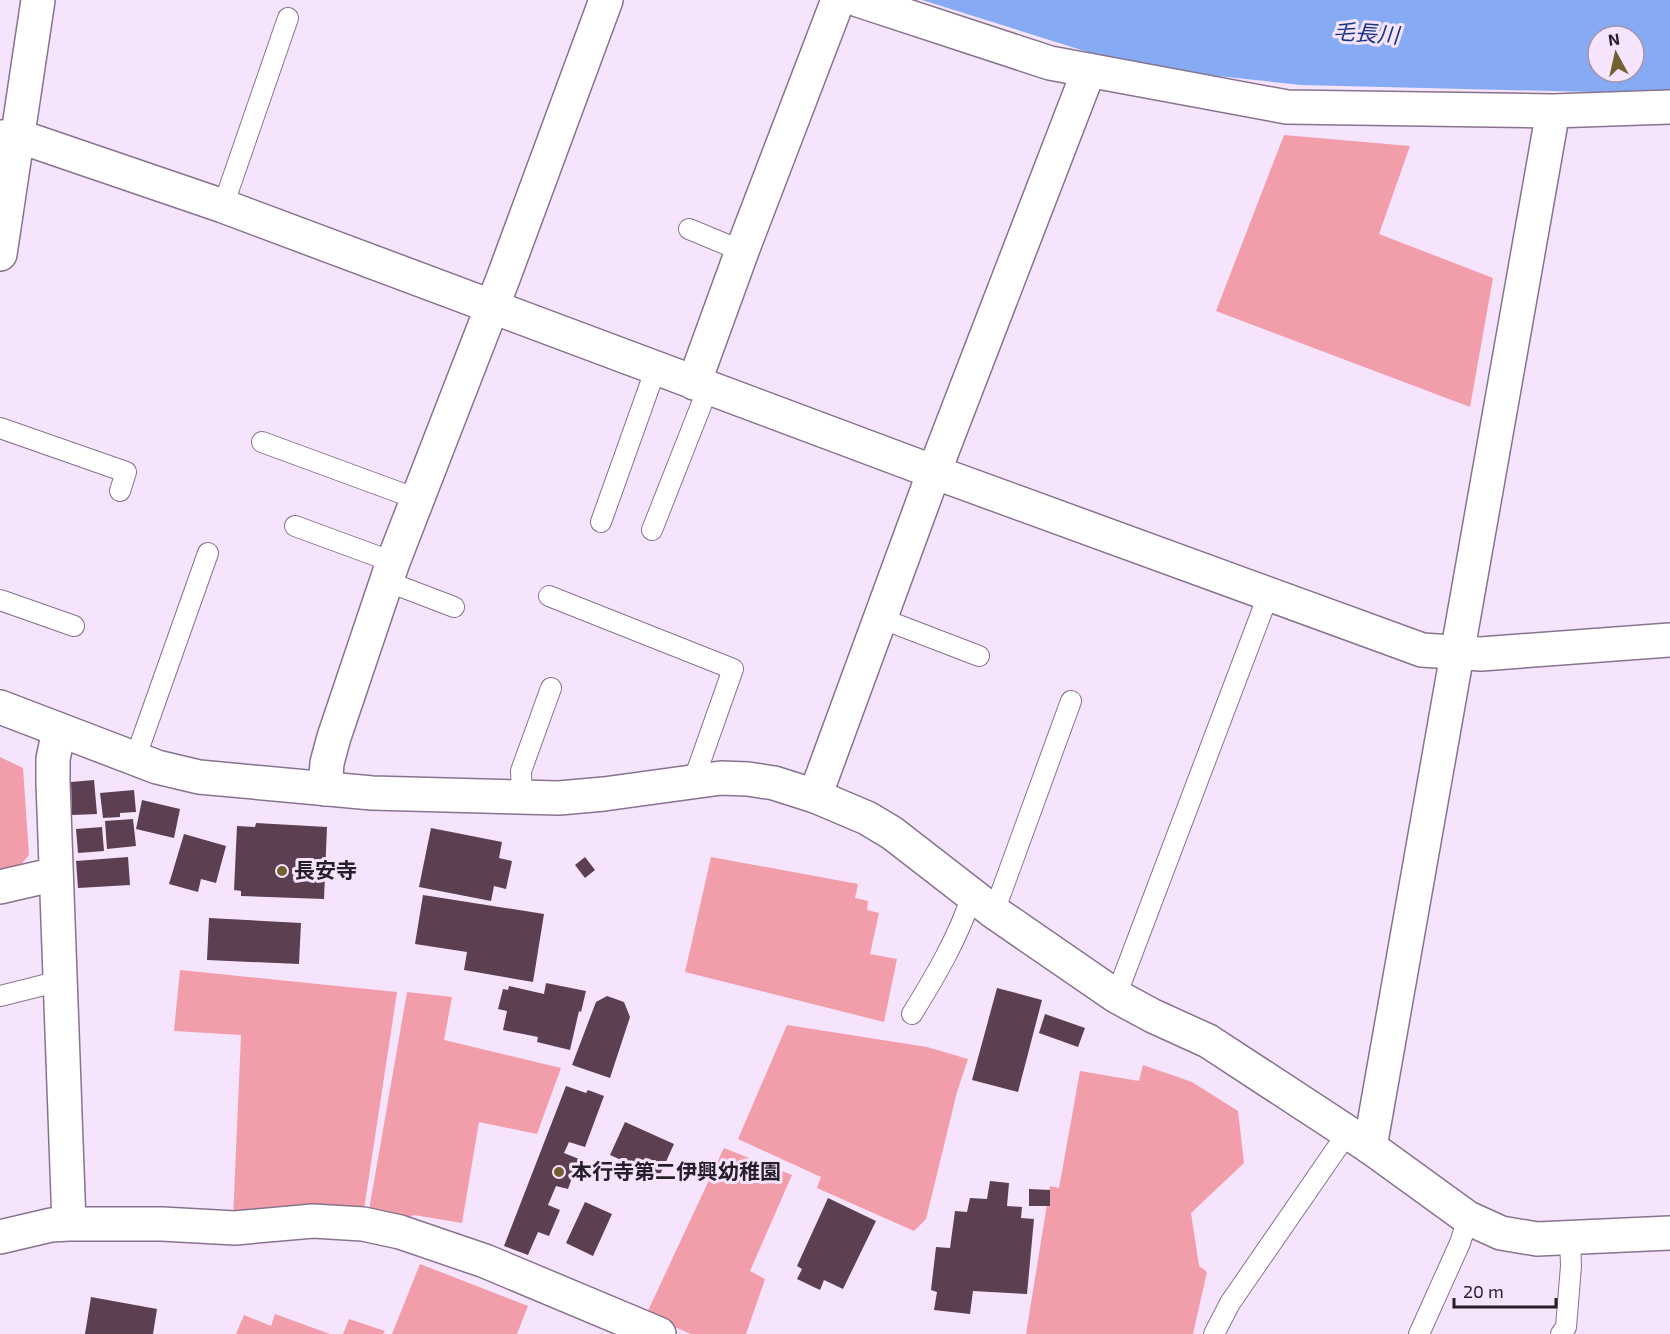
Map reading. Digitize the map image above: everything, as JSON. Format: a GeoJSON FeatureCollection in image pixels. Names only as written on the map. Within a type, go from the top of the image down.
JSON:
{"type":"FeatureCollection","features":[{"type":"Feature","properties":{"kind":"street"},"geometry":{"type":"LineString","coordinates":[[0,254],[9,136],[39,0]]}},
{"type":"Feature","properties":{"kind":"street"},"geometry":{"type":"LineString","coordinates":[[325,789],[327,762],[334,736],[390,572],[493,306],[606,0]]}},
{"type":"Feature","properties":{"kind":"street"},"geometry":{"type":"LineString","coordinates":[[701,386],[742,251],[838,0]]}},
{"type":"Feature","properties":{"kind":"street"},"geometry":{"type":"LineString","coordinates":[[858,0],[1050,63],[1287,107],[1553,111],[1670,107]]}},
{"type":"Feature","properties":{"kind":"street"},"geometry":{"type":"LineString","coordinates":[[815,796],[934,472],[1089,70]]}},
{"type":"Feature","properties":{"kind":"street"},"geometry":{"type":"LineString","coordinates":[[1359,1140],[1457,653],[1553,111]]}},
{"type":"Feature","properties":{"kind":"street"},"geometry":{"type":"LineString","coordinates":[[9,136],[223,206],[701,386],[1422,650],[1481,654],[1670,640]]}},
{"type":"Feature","properties":{"kind":"street"},"geometry":{"type":"LineString","coordinates":[[0,707],[135,759],[199,777],[372,793],[559,798],[721,778],[774,783],[815,796],[867,818],[892,833],[983,903],[1116,996],[1208,1041],[1359,1140],[1468,1218],[1501,1233],[1537,1239],[1670,1233]]}},
{"type":"Feature","properties":{"kind":"street"},"geometry":{"type":"LineString","coordinates":[[59,730],[53,759],[69,1224]]}},
{"type":"Feature","properties":{"kind":"street"},"geometry":{"type":"LineString","coordinates":[[0,886],[56,874]]}},
{"type":"Feature","properties":{"kind":"street"},"geometry":{"type":"LineString","coordinates":[[0,1238],[51,1225],[69,1224],[162,1224],[216,1228],[313,1221],[363,1224],[400,1232],[485,1261],[659,1334]]}},
{"type":"Feature","properties":{"kind":"lane"},"geometry":{"type":"LineString","coordinates":[[223,206],[288,18]]}},
{"type":"Feature","properties":{"kind":"lane"},"geometry":{"type":"LineString","coordinates":[[689,229],[742,251]]}},
{"type":"Feature","properties":{"kind":"lane"},"geometry":{"type":"LineString","coordinates":[[601,522],[656,368]]}},
{"type":"Feature","properties":{"kind":"lane"},"geometry":{"type":"LineString","coordinates":[[652,530],[701,386]]}},
{"type":"Feature","properties":{"kind":"lane"},"geometry":{"type":"LineString","coordinates":[[0,428],[126,472],[120,491]]}},
{"type":"Feature","properties":{"kind":"lane"},"geometry":{"type":"LineString","coordinates":[[262,442],[417,498]]}},
{"type":"Feature","properties":{"kind":"lane"},"geometry":{"type":"LineString","coordinates":[[294,526],[454,606]]}},
{"type":"Feature","properties":{"kind":"lane"},"geometry":{"type":"LineString","coordinates":[[135,759],[208,554]]}},
{"type":"Feature","properties":{"kind":"lane"},"geometry":{"type":"LineString","coordinates":[[1116,996],[1269,593]]}},
{"type":"Feature","properties":{"kind":"lane"},"geometry":{"type":"LineString","coordinates":[[549,596],[734,669],[693,782]]}},
{"type":"Feature","properties":{"kind":"lane"},"geometry":{"type":"LineString","coordinates":[[0,600],[74,626]]}},
{"type":"Feature","properties":{"kind":"lane"},"geometry":{"type":"LineString","coordinates":[[880,618],[979,656]]}},
{"type":"Feature","properties":{"kind":"lane"},"geometry":{"type":"LineString","coordinates":[[522,796],[521,771],[551,688]]}},
{"type":"Feature","properties":{"kind":"lane"},"geometry":{"type":"LineString","coordinates":[[912,1014],[942,964],[964,920],[983,903],[1071,701]]}},
{"type":"Feature","properties":{"kind":"lane"},"geometry":{"type":"LineString","coordinates":[[0,996],[60,981]]}},
{"type":"Feature","properties":{"kind":"lane"},"geometry":{"type":"LineString","coordinates":[[1214,1334],[1230,1303],[1359,1140]]}},
{"type":"Feature","properties":{"kind":"lane"},"geometry":{"type":"LineString","coordinates":[[1419,1334],[1460,1243],[1468,1218]]}},
{"type":"Feature","properties":{"kind":"lane"},"geometry":{"type":"LineString","coordinates":[[1561,1334],[1566,1327],[1571,1266],[1570,1237]]}},
{"type":"Feature","properties":{"kind":"shaded area"},"geometry":{"type":"Polygon","coordinates":[[[1284,135],[1410,146],[1379,234],[1493,278],[1470,407],[1216,311],[1284,135]]]}},
{"type":"Feature","properties":{"kind":"shaded area"},"geometry":{"type":"Polygon","coordinates":[[[0,757],[23,768],[29,855],[19,867],[0,871],[0,757]]]}},
{"type":"Feature","properties":{"kind":"shaded area"},"geometry":{"type":"Polygon","coordinates":[[[711,857],[858,884],[855,898],[868,901],[867,910],[879,913],[870,954],[897,959],[884,1022],[685,972],[711,857]]]}},
{"type":"Feature","properties":{"kind":"shaded area"},"geometry":{"type":"Polygon","coordinates":[[[180,970],[397,992],[363,1216],[233,1219],[241,1035],[174,1031],[180,970]]]}},
{"type":"Feature","properties":{"kind":"shaded area"},"geometry":{"type":"Polygon","coordinates":[[[407,992],[452,997],[444,1040],[561,1068],[537,1134],[479,1122],[462,1223],[414,1215],[399,1223],[368,1216],[407,992]]]}},
{"type":"Feature","properties":{"kind":"shaded area"},"geometry":{"type":"Polygon","coordinates":[[[787,1025],[927,1047],[968,1059],[957,1092],[926,1219],[914,1231],[817,1188],[821,1177],[738,1139],[787,1025]]]}},
{"type":"Feature","properties":{"kind":"shaded area"},"geometry":{"type":"Polygon","coordinates":[[[1143,1065],[1192,1082],[1238,1111],[1244,1163],[1191,1213],[1199,1266],[1207,1272],[1193,1334],[1026,1334],[1050,1186],[1059,1188],[1080,1071],[1139,1081],[1143,1065]]]}},
{"type":"Feature","properties":{"kind":"shaded area"},"geometry":{"type":"Polygon","coordinates":[[[724,1148],[792,1175],[750,1271],[765,1279],[746,1334],[691,1334],[646,1315],[724,1148]]]}},
{"type":"Feature","properties":{"kind":"shaded area"},"geometry":{"type":"Polygon","coordinates":[[[420,1264],[528,1306],[517,1334],[392,1334],[420,1264]]]}},
{"type":"Feature","properties":{"kind":"shaded area"},"geometry":{"type":"Polygon","coordinates":[[[275,1314],[330,1334],[236,1334],[244,1315],[271,1326],[275,1314]]]}},
{"type":"Feature","properties":{"kind":"shaded area"},"geometry":{"type":"Polygon","coordinates":[[[349,1319],[385,1331],[383,1334],[343,1334],[349,1319]]]}},
{"type":"Feature","properties":{"kind":"water","name":"毛長川"},"geometry":{"type":"Polygon","coordinates":[[[922,0],[1670,0],[1670,90],[1593,92],[1301,85],[1199,74],[1091,53],[922,0]]]}},
{"type":"Feature","properties":{"kind":"building"},"geometry":{"type":"Polygon","coordinates":[[[94,780],[97,814],[72,815],[71,782],[94,780]]]}},
{"type":"Feature","properties":{"kind":"building"},"geometry":{"type":"Polygon","coordinates":[[[134,790],[136,812],[120,813],[120,817],[103,818],[100,793],[134,790]]]}},
{"type":"Feature","properties":{"kind":"building"},"geometry":{"type":"Polygon","coordinates":[[[142,800],[180,809],[174,838],[136,829],[142,800]]]}},
{"type":"Feature","properties":{"kind":"building"},"geometry":{"type":"Polygon","coordinates":[[[133,819],[136,846],[107,849],[105,821],[133,819]]]}},
{"type":"Feature","properties":{"kind":"building"},"geometry":{"type":"Polygon","coordinates":[[[256,823],[327,827],[324,899],[241,896],[241,891],[234,890],[237,826],[255,827],[256,823]]]}},
{"type":"Feature","properties":{"kind":"building"},"geometry":{"type":"Polygon","coordinates":[[[102,827],[104,851],[78,853],[76,829],[102,827]]]}},
{"type":"Feature","properties":{"kind":"building"},"geometry":{"type":"Polygon","coordinates":[[[431,828],[502,842],[499,858],[512,861],[506,889],[494,886],[491,901],[419,887],[431,828]]]}},
{"type":"Feature","properties":{"kind":"building"},"geometry":{"type":"Polygon","coordinates":[[[184,834],[226,846],[216,883],[201,879],[198,892],[169,884],[184,834]]]}},
{"type":"Feature","properties":{"kind":"building"},"geometry":{"type":"Polygon","coordinates":[[[128,857],[130,885],[78,888],[76,861],[128,857]]]}},
{"type":"Feature","properties":{"kind":"building"},"geometry":{"type":"Polygon","coordinates":[[[585,857],[595,870],[585,878],[575,865],[585,857]]]}},
{"type":"Feature","properties":{"kind":"building"},"geometry":{"type":"Polygon","coordinates":[[[423,895],[544,914],[533,982],[464,970],[467,952],[415,944],[423,895]]]}},
{"type":"Feature","properties":{"kind":"building"},"geometry":{"type":"Polygon","coordinates":[[[209,918],[301,923],[299,964],[207,960],[209,918]]]}},
{"type":"Feature","properties":{"kind":"building"},"geometry":{"type":"Polygon","coordinates":[[[546,983],[586,991],[570,1050],[537,1042],[538,1037],[503,1030],[507,1011],[498,1009],[503,989],[508,990],[509,986],[544,994],[546,983]]]}},
{"type":"Feature","properties":{"kind":"building"},"geometry":{"type":"Polygon","coordinates":[[[997,988],[1042,1000],[1018,1092],[972,1080],[997,988]]]}},
{"type":"Feature","properties":{"kind":"building"},"geometry":{"type":"Polygon","coordinates":[[[607,996],[624,1002],[630,1017],[610,1078],[572,1065],[596,1002],[607,996]]]}},
{"type":"Feature","properties":{"kind":"building"},"geometry":{"type":"Polygon","coordinates":[[[1045,1014],[1085,1028],[1078,1047],[1039,1033],[1045,1014]]]}},
{"type":"Feature","properties":{"kind":"building"},"geometry":{"type":"Polygon","coordinates":[[[566,1086],[604,1096],[585,1147],[569,1142],[564,1153],[579,1159],[568,1189],[556,1186],[548,1205],[560,1210],[549,1236],[538,1232],[528,1255],[504,1246],[566,1086]]]}},
{"type":"Feature","properties":{"kind":"building"},"geometry":{"type":"Polygon","coordinates":[[[625,1122],[674,1144],[659,1177],[610,1155],[625,1122]]]}},
{"type":"Feature","properties":{"kind":"building"},"geometry":{"type":"Polygon","coordinates":[[[990,1181],[1009,1183],[1007,1206],[1022,1207],[1021,1218],[1034,1219],[1027,1294],[973,1291],[970,1314],[934,1310],[937,1292],[931,1290],[936,1247],[950,1248],[955,1211],[967,1212],[970,1198],[987,1199],[990,1181]]]}},
{"type":"Feature","properties":{"kind":"building"},"geometry":{"type":"Polygon","coordinates":[[[1029,1189],[1050,1190],[1050,1206],[1029,1206],[1029,1189]]]}},
{"type":"Feature","properties":{"kind":"building"},"geometry":{"type":"Polygon","coordinates":[[[828,1198],[876,1221],[843,1289],[824,1280],[820,1290],[797,1279],[802,1269],[797,1266],[828,1198]]]}},
{"type":"Feature","properties":{"kind":"building"},"geometry":{"type":"Polygon","coordinates":[[[585,1202],[612,1214],[593,1256],[566,1243],[585,1202]]]}},
{"type":"Feature","properties":{"kind":"building"},"geometry":{"type":"Polygon","coordinates":[[[91,1297],[157,1309],[153,1334],[85,1334],[91,1297]]]}},
{"type":"Feature","properties":{"kind":"place","name":"長安寺"},"geometry":{"type":"Point","coordinates":[282,871]}},
{"type":"Feature","properties":{"kind":"place","name":"本行寺第二伊興幼稚園"},"geometry":{"type":"Point","coordinates":[559,1172]}}]}
